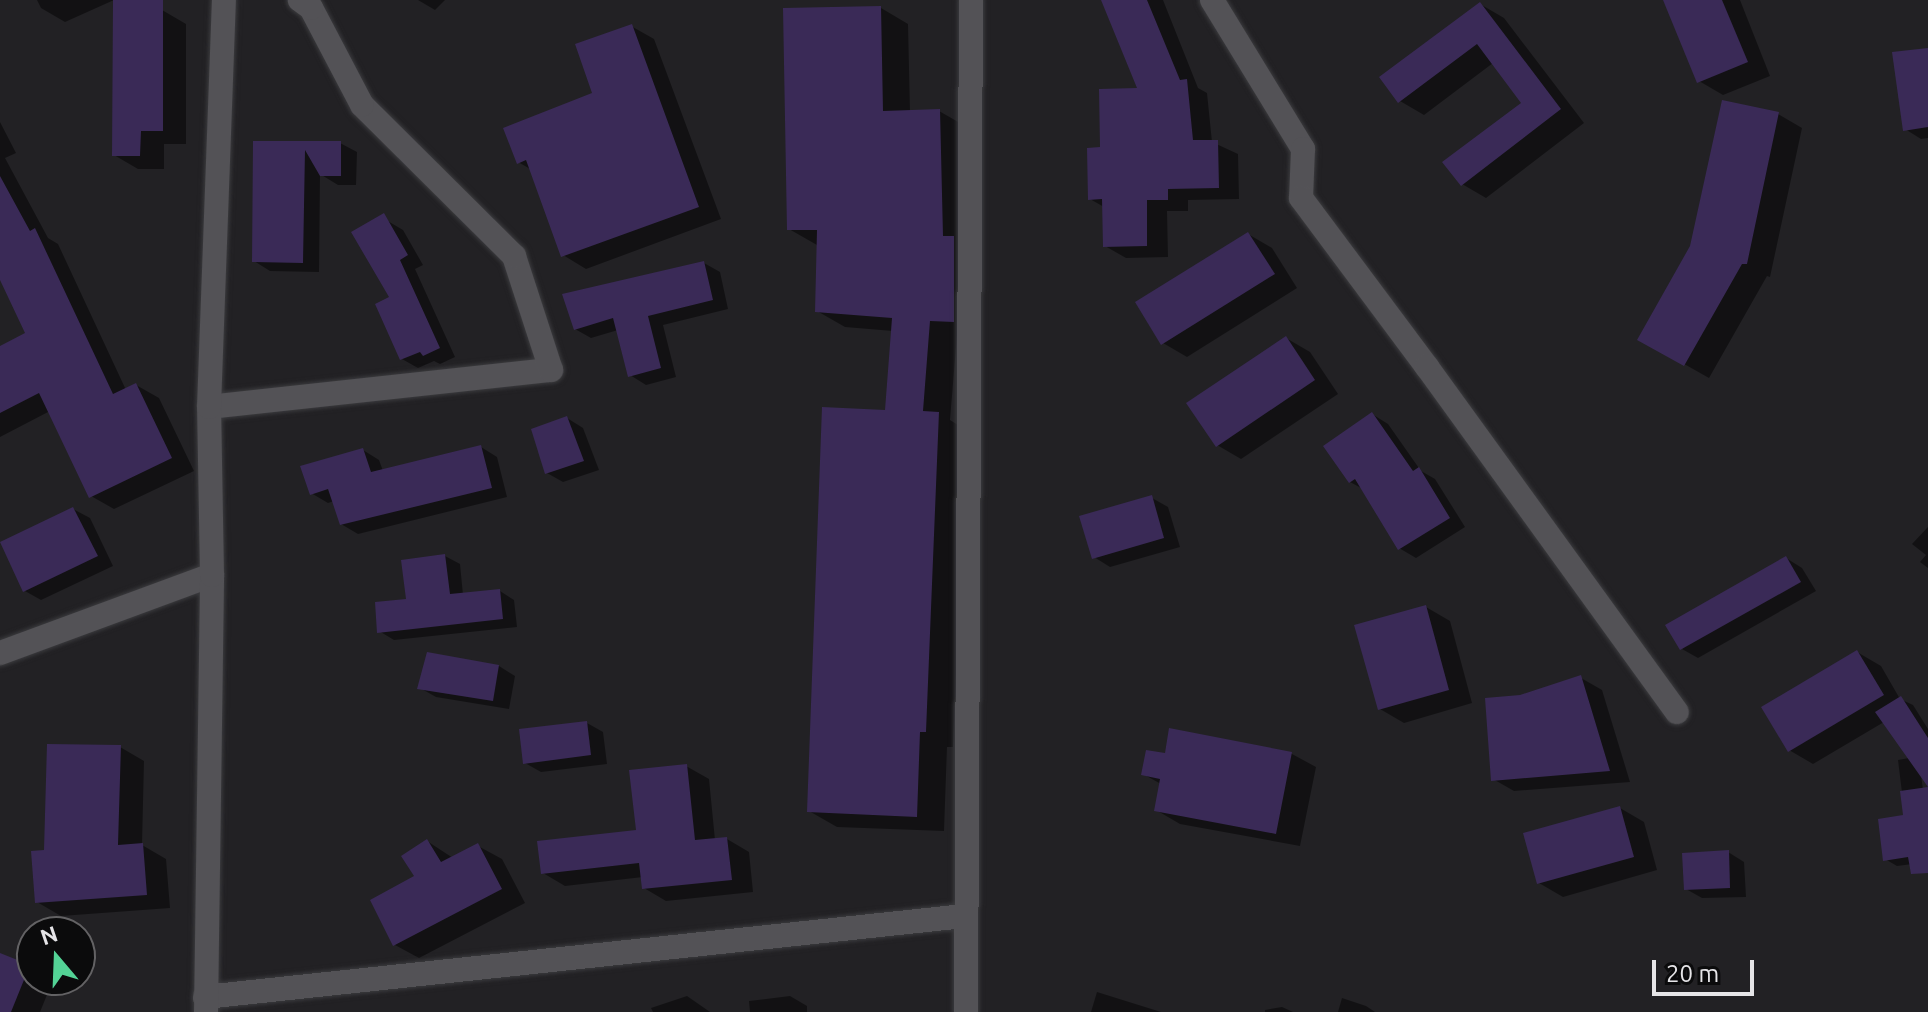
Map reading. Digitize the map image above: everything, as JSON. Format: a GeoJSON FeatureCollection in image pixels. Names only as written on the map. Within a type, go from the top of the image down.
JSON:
{"type":"FeatureCollection","features":[{"type":"Feature","properties":{"kind":"street"},"geometry":{"type":"LineString","coordinates":[[224,0],[209,407],[212,575],[206,1004],[964,916]]}},
{"type":"Feature","properties":{"kind":"street"},"geometry":{"type":"LineString","coordinates":[[209,407],[551,370],[514,256],[362,105],[311,8],[300,0]]}},
{"type":"Feature","properties":{"kind":"street"},"geometry":{"type":"LineString","coordinates":[[966,1012],[964,916],[971,0]]}},
{"type":"Feature","properties":{"kind":"street"},"geometry":{"type":"LineString","coordinates":[[1212,0],[1303,149],[1301,198],[1677,712]]}},
{"type":"Feature","properties":{"kind":"street"},"geometry":{"type":"LineString","coordinates":[[0,653],[212,575]]}},
{"type":"Feature","properties":{"kind":"building"},"geometry":{"type":"Polygon","coordinates":[[[113,0],[163,0],[163,131],[141,131],[140,156],[112,156],[113,0]]]}},
{"type":"Feature","properties":{"kind":"building"},"geometry":{"type":"Polygon","coordinates":[[[1101,0],[1147,0],[1180,80],[1187,79],[1193,140],[1218,140],[1219,188],[1168,189],[1168,200],[1147,200],[1147,246],[1103,247],[1102,199],[1088,200],[1087,148],[1100,147],[1099,89],[1137,88],[1101,0]]]}},
{"type":"Feature","properties":{"kind":"building"},"geometry":{"type":"Polygon","coordinates":[[[1663,0],[1722,0],[1748,62],[1697,83],[1663,0]]]}},
{"type":"Feature","properties":{"kind":"building"},"geometry":{"type":"Polygon","coordinates":[[[1480,2],[1561,109],[1461,186],[1442,162],[1521,103],[1477,44],[1398,103],[1379,77],[1480,2]]]}},
{"type":"Feature","properties":{"kind":"building"},"geometry":{"type":"Polygon","coordinates":[[[881,6],[883,111],[940,109],[943,236],[954,236],[954,322],[930,321],[923,411],[939,412],[926,732],[920,732],[917,817],[807,812],[822,407],[885,410],[892,318],[815,312],[817,230],[787,230],[783,8],[881,6]]]}},
{"type":"Feature","properties":{"kind":"building"},"geometry":{"type":"Polygon","coordinates":[[[632,24],[699,207],[561,257],[526,160],[517,164],[503,128],[592,93],[575,44],[632,24]]]}},
{"type":"Feature","properties":{"kind":"building"},"geometry":{"type":"Polygon","coordinates":[[[1928,48],[1928,127],[1903,131],[1892,52],[1928,48]]]}},
{"type":"Feature","properties":{"kind":"building"},"geometry":{"type":"Polygon","coordinates":[[[1722,100],[1779,112],[1747,264],[1742,264],[1684,366],[1637,340],[1690,246],[1722,100]]]}},
{"type":"Feature","properties":{"kind":"building"},"geometry":{"type":"Polygon","coordinates":[[[253,141],[341,141],[341,176],[320,176],[305,150],[303,263],[252,262],[253,141]]]}},
{"type":"Feature","properties":{"kind":"building"},"geometry":{"type":"Polygon","coordinates":[[[0,176],[30,231],[35,228],[113,394],[136,383],[172,458],[89,498],[39,393],[0,413],[0,346],[25,333],[0,280],[0,176]]]}},
{"type":"Feature","properties":{"kind":"building"},"geometry":{"type":"Polygon","coordinates":[[[384,213],[408,255],[400,260],[440,348],[423,356],[420,352],[400,360],[375,304],[389,297],[351,232],[384,213]]]}},
{"type":"Feature","properties":{"kind":"building"},"geometry":{"type":"Polygon","coordinates":[[[1248,232],[1275,274],[1161,345],[1135,302],[1248,232]]]}},
{"type":"Feature","properties":{"kind":"building"},"geometry":{"type":"Polygon","coordinates":[[[704,261],[713,300],[648,316],[661,368],[628,377],[613,318],[574,330],[562,294],[704,261]]]}},
{"type":"Feature","properties":{"kind":"building"},"geometry":{"type":"Polygon","coordinates":[[[1286,336],[1315,380],[1216,447],[1186,403],[1286,336]]]}},
{"type":"Feature","properties":{"kind":"building"},"geometry":{"type":"Polygon","coordinates":[[[1372,412],[1413,471],[1419,467],[1450,518],[1398,550],[1355,479],[1349,483],[1323,446],[1372,412]]]}},
{"type":"Feature","properties":{"kind":"building"},"geometry":{"type":"Polygon","coordinates":[[[567,416],[584,461],[545,474],[531,429],[567,416]]]}},
{"type":"Feature","properties":{"kind":"building"},"geometry":{"type":"Polygon","coordinates":[[[481,445],[492,488],[340,525],[328,489],[310,495],[300,466],[363,448],[371,472],[481,445]]]}},
{"type":"Feature","properties":{"kind":"building"},"geometry":{"type":"Polygon","coordinates":[[[1152,495],[1164,538],[1092,559],[1079,516],[1152,495]]]}},
{"type":"Feature","properties":{"kind":"building"},"geometry":{"type":"Polygon","coordinates":[[[73,507],[98,556],[23,592],[0,542],[73,507]]]}},
{"type":"Feature","properties":{"kind":"building"},"geometry":{"type":"Polygon","coordinates":[[[445,554],[450,594],[500,589],[503,619],[377,633],[375,602],[406,599],[401,560],[445,554]]]}},
{"type":"Feature","properties":{"kind":"building"},"geometry":{"type":"Polygon","coordinates":[[[1786,556],[1801,582],[1680,650],[1665,625],[1786,556]]]}},
{"type":"Feature","properties":{"kind":"building"},"geometry":{"type":"Polygon","coordinates":[[[1426,605],[1449,690],[1378,710],[1354,625],[1426,605]]]}},
{"type":"Feature","properties":{"kind":"building"},"geometry":{"type":"Polygon","coordinates":[[[1857,650],[1884,695],[1788,752],[1761,707],[1857,650]]]}},
{"type":"Feature","properties":{"kind":"building"},"geometry":{"type":"Polygon","coordinates":[[[427,652],[499,665],[493,701],[417,689],[427,652]]]}},
{"type":"Feature","properties":{"kind":"building"},"geometry":{"type":"Polygon","coordinates":[[[1581,675],[1610,771],[1491,781],[1485,698],[1520,695],[1581,675]]]}},
{"type":"Feature","properties":{"kind":"building"},"geometry":{"type":"Polygon","coordinates":[[[1901,696],[1928,738],[1928,787],[1875,712],[1901,696]]]}},
{"type":"Feature","properties":{"kind":"building"},"geometry":{"type":"Polygon","coordinates":[[[587,721],[591,755],[523,764],[519,729],[587,721]]]}},
{"type":"Feature","properties":{"kind":"building"},"geometry":{"type":"Polygon","coordinates":[[[1169,728],[1292,752],[1276,834],[1154,811],[1160,779],[1141,775],[1146,750],[1165,753],[1169,728]]]}},
{"type":"Feature","properties":{"kind":"building"},"geometry":{"type":"Polygon","coordinates":[[[47,744],[121,745],[118,845],[143,843],[147,895],[35,903],[31,851],[44,850],[47,744]]]}},
{"type":"Feature","properties":{"kind":"building"},"geometry":{"type":"Polygon","coordinates":[[[687,764],[695,840],[727,837],[732,880],[642,889],[639,863],[541,874],[537,841],[636,830],[629,770],[687,764]]]}},
{"type":"Feature","properties":{"kind":"building"},"geometry":{"type":"Polygon","coordinates":[[[1928,787],[1928,873],[1911,874],[1908,857],[1883,861],[1878,819],[1903,815],[1900,791],[1928,787]]]}},
{"type":"Feature","properties":{"kind":"building"},"geometry":{"type":"Polygon","coordinates":[[[1620,806],[1634,857],[1537,884],[1523,833],[1620,806]]]}},
{"type":"Feature","properties":{"kind":"building"},"geometry":{"type":"Polygon","coordinates":[[[427,839],[441,862],[478,843],[502,889],[393,946],[370,900],[414,876],[401,856],[427,839]]]}},
{"type":"Feature","properties":{"kind":"building"},"geometry":{"type":"Polygon","coordinates":[[[1729,850],[1730,888],[1684,890],[1682,853],[1729,850]]]}},
{"type":"Feature","properties":{"kind":"building"},"geometry":{"type":"Polygon","coordinates":[[[0,953],[16,959],[17,996],[11,1012],[0,1012],[0,953]]]}}]}
